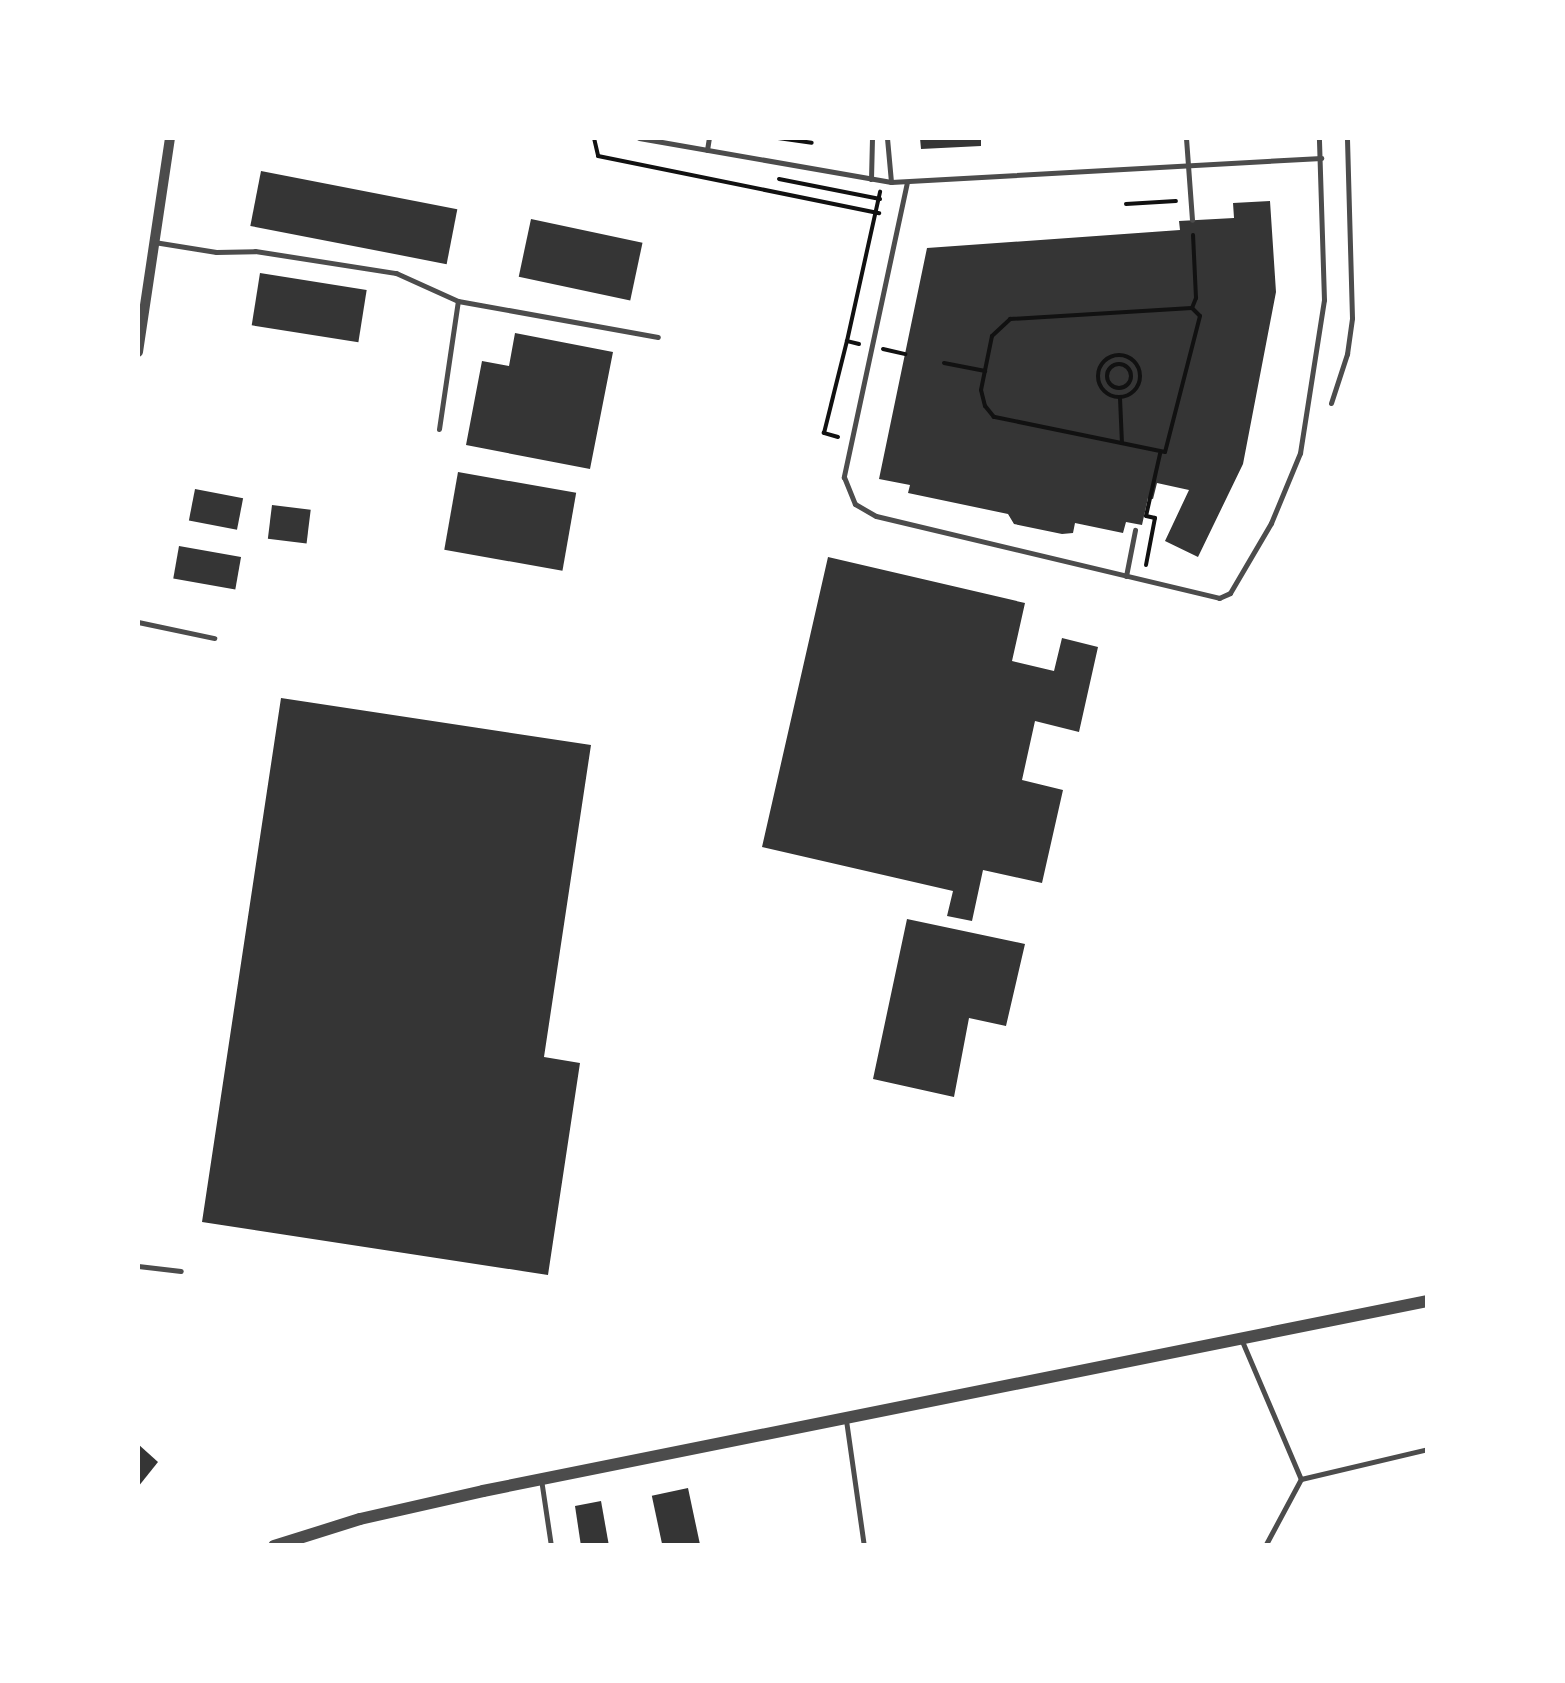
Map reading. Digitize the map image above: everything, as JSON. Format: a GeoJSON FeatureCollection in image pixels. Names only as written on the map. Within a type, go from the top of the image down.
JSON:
{"type":"FeatureCollection","features":[{"type":"Feature","properties":{"kind":"street"},"geometry":{"type":"LineString","coordinates":[[138,352],[170,138]]}},
{"type":"Feature","properties":{"kind":"street"},"geometry":{"type":"LineString","coordinates":[[274,1546],[360,1520],[541,1479],[1428,1301]]}},
{"type":"Feature","properties":{"kind":"lane"},"geometry":{"type":"LineString","coordinates":[[639,138],[891,182],[1321,158]]}},
{"type":"Feature","properties":{"kind":"lane"},"geometry":{"type":"LineString","coordinates":[[707,150],[709,138]]}},
{"type":"Feature","properties":{"kind":"lane"},"geometry":{"type":"LineString","coordinates":[[872,138],[872,180]]}},
{"type":"Feature","properties":{"kind":"lane"},"geometry":{"type":"LineString","coordinates":[[887,138],[891,182]]}},
{"type":"Feature","properties":{"kind":"lane"},"geometry":{"type":"LineString","coordinates":[[1186,138],[1192,220]]}},
{"type":"Feature","properties":{"kind":"lane"},"geometry":{"type":"LineString","coordinates":[[907,182],[844,477],[855,504],[866,512],[1225,597],[1278,506],[1300,453],[1318,364],[1324,300],[1319,138]]}},
{"type":"Feature","properties":{"kind":"lane"},"geometry":{"type":"LineString","coordinates":[[1331,403],[1347,354],[1352,318],[1347,138]]}},
{"type":"Feature","properties":{"kind":"lane"},"geometry":{"type":"LineString","coordinates":[[154,242],[396,274],[458,301],[658,337]]}},
{"type":"Feature","properties":{"kind":"lane"},"geometry":{"type":"LineString","coordinates":[[439,429],[458,301]]}},
{"type":"Feature","properties":{"kind":"lane"},"geometry":{"type":"LineString","coordinates":[[1126,576],[1135,530]]}},
{"type":"Feature","properties":{"kind":"lane"},"geometry":{"type":"LineString","coordinates":[[138,622],[214,638]]}},
{"type":"Feature","properties":{"kind":"lane"},"geometry":{"type":"LineString","coordinates":[[138,1266],[181,1271]]}},
{"type":"Feature","properties":{"kind":"lane"},"geometry":{"type":"LineString","coordinates":[[1242,1341],[1301,1480]]}},
{"type":"Feature","properties":{"kind":"lane"},"geometry":{"type":"LineString","coordinates":[[846,1420],[864,1546]]}},
{"type":"Feature","properties":{"kind":"lane"},"geometry":{"type":"LineString","coordinates":[[1265,1546],[1301,1480],[1428,1450]]}},
{"type":"Feature","properties":{"kind":"lane"},"geometry":{"type":"LineString","coordinates":[[541,1479],[551,1546]]}},
{"type":"Feature","properties":{"kind":"path"},"geometry":{"type":"LineString","coordinates":[[594,138],[598,156],[879,213]]}},
{"type":"Feature","properties":{"kind":"path"},"geometry":{"type":"LineString","coordinates":[[778,138],[812,143]]}},
{"type":"Feature","properties":{"kind":"path"},"geometry":{"type":"LineString","coordinates":[[778,178],[880,199]]}},
{"type":"Feature","properties":{"kind":"path"},"geometry":{"type":"LineString","coordinates":[[852,440],[824,434],[879,213],[881,184]]}},
{"type":"Feature","properties":{"kind":"path"},"geometry":{"type":"LineString","coordinates":[[1126,204],[1191,200]]}},
{"type":"Feature","properties":{"kind":"path"},"geometry":{"type":"LineString","coordinates":[[1192,220],[1196,298],[1192,308]]}},
{"type":"Feature","properties":{"kind":"path"},"geometry":{"type":"LineString","coordinates":[[1192,308],[1200,316],[1170,448],[1160,452],[994,417],[980,390],[992,336],[1010,319],[1192,308]]}},
{"type":"Feature","properties":{"kind":"path"},"geometry":{"type":"LineString","coordinates":[[847,341],[905,354]]}},
{"type":"Feature","properties":{"kind":"path"},"geometry":{"type":"LineString","coordinates":[[1107,372],[1116,365],[1118,355]]}},
{"type":"Feature","properties":{"kind":"path"},"geometry":{"type":"LineString","coordinates":[[1098,370],[1118,355]]}},
{"type":"Feature","properties":{"kind":"path"},"geometry":{"type":"LineString","coordinates":[[1118,355],[1133,360],[1140,375],[1135,390],[1120,398]]}},
{"type":"Feature","properties":{"kind":"path"},"geometry":{"type":"LineString","coordinates":[[944,363],[984,371]]}},
{"type":"Feature","properties":{"kind":"path"},"geometry":{"type":"LineString","coordinates":[[1107,372],[1110,384],[1126,386],[1128,369],[1116,365]]}},
{"type":"Feature","properties":{"kind":"path"},"geometry":{"type":"LineString","coordinates":[[1098,370],[1107,372]]}},
{"type":"Feature","properties":{"kind":"path"},"geometry":{"type":"LineString","coordinates":[[1098,370],[1100,386],[1120,398]]}},
{"type":"Feature","properties":{"kind":"path"},"geometry":{"type":"LineString","coordinates":[[1120,398],[1122,444]]}},
{"type":"Feature","properties":{"kind":"path"},"geometry":{"type":"LineString","coordinates":[[1143,580],[1155,518],[1146,516],[1160,452]]}},
{"type":"Feature","properties":{"kind":"building"},"geometry":{"type":"Polygon","coordinates":[[[920,138],[981,138],[981,146],[921,149],[920,138]]]}},
{"type":"Feature","properties":{"kind":"building"},"geometry":{"type":"Polygon","coordinates":[[[261,171],[457,209],[447,264],[250,226],[261,171]]]}},
{"type":"Feature","properties":{"kind":"building"},"geometry":{"type":"Polygon","coordinates":[[[1270,201],[1276,292],[1243,464],[1198,557],[1165,541],[1189,490],[1157,483],[1153,499],[1148,498],[1142,525],[1126,522],[1123,533],[1075,523],[1073,533],[1062,534],[1014,524],[1008,514],[908,493],[910,485],[879,479],[927,248],[1180,230],[1179,221],[1234,218],[1233,203],[1270,201]]]}},
{"type":"Feature","properties":{"kind":"building"},"geometry":{"type":"Polygon","coordinates":[[[531,219],[643,243],[630,300],[519,277],[531,219]]]}},
{"type":"Feature","properties":{"kind":"building"},"geometry":{"type":"Polygon","coordinates":[[[260,273],[367,290],[358,342],[252,325],[260,273]]]}},
{"type":"Feature","properties":{"kind":"building"},"geometry":{"type":"Polygon","coordinates":[[[515,333],[613,352],[590,469],[466,445],[482,361],[509,366],[515,333]]]}},
{"type":"Feature","properties":{"kind":"building"},"geometry":{"type":"Polygon","coordinates":[[[458,472],[576,493],[562,571],[444,550],[458,472]]]}},
{"type":"Feature","properties":{"kind":"building"},"geometry":{"type":"Polygon","coordinates":[[[195,489],[243,498],[237,530],[189,520],[195,489]]]}},
{"type":"Feature","properties":{"kind":"building"},"geometry":{"type":"Polygon","coordinates":[[[272,505],[311,510],[307,543],[268,539],[272,505]]]}},
{"type":"Feature","properties":{"kind":"building"},"geometry":{"type":"Polygon","coordinates":[[[179,546],[241,557],[235,589],[173,578],[179,546]]]}},
{"type":"Feature","properties":{"kind":"building"},"geometry":{"type":"Polygon","coordinates":[[[828,557],[1025,603],[1012,661],[1054,671],[1062,638],[1098,647],[1079,732],[1035,721],[1022,780],[1063,790],[1042,883],[983,870],[972,921],[947,916],[953,891],[762,847],[828,557]]]}},
{"type":"Feature","properties":{"kind":"building"},"geometry":{"type":"Polygon","coordinates":[[[281,698],[591,745],[544,1057],[580,1063],[548,1275],[202,1222],[281,698]]]}},
{"type":"Feature","properties":{"kind":"building"},"geometry":{"type":"Polygon","coordinates":[[[907,919],[1025,944],[1006,1026],[969,1018],[954,1097],[873,1079],[907,919]]]}},
{"type":"Feature","properties":{"kind":"building"},"geometry":{"type":"Polygon","coordinates":[[[138,1444],[158,1462],[138,1487],[138,1444]]]}},
{"type":"Feature","properties":{"kind":"building"},"geometry":{"type":"Polygon","coordinates":[[[688,1488],[700,1545],[663,1546],[652,1496],[688,1488]]]}},
{"type":"Feature","properties":{"kind":"building"},"geometry":{"type":"Polygon","coordinates":[[[601,1501],[609,1546],[581,1546],[575,1506],[601,1501]]]}}]}
